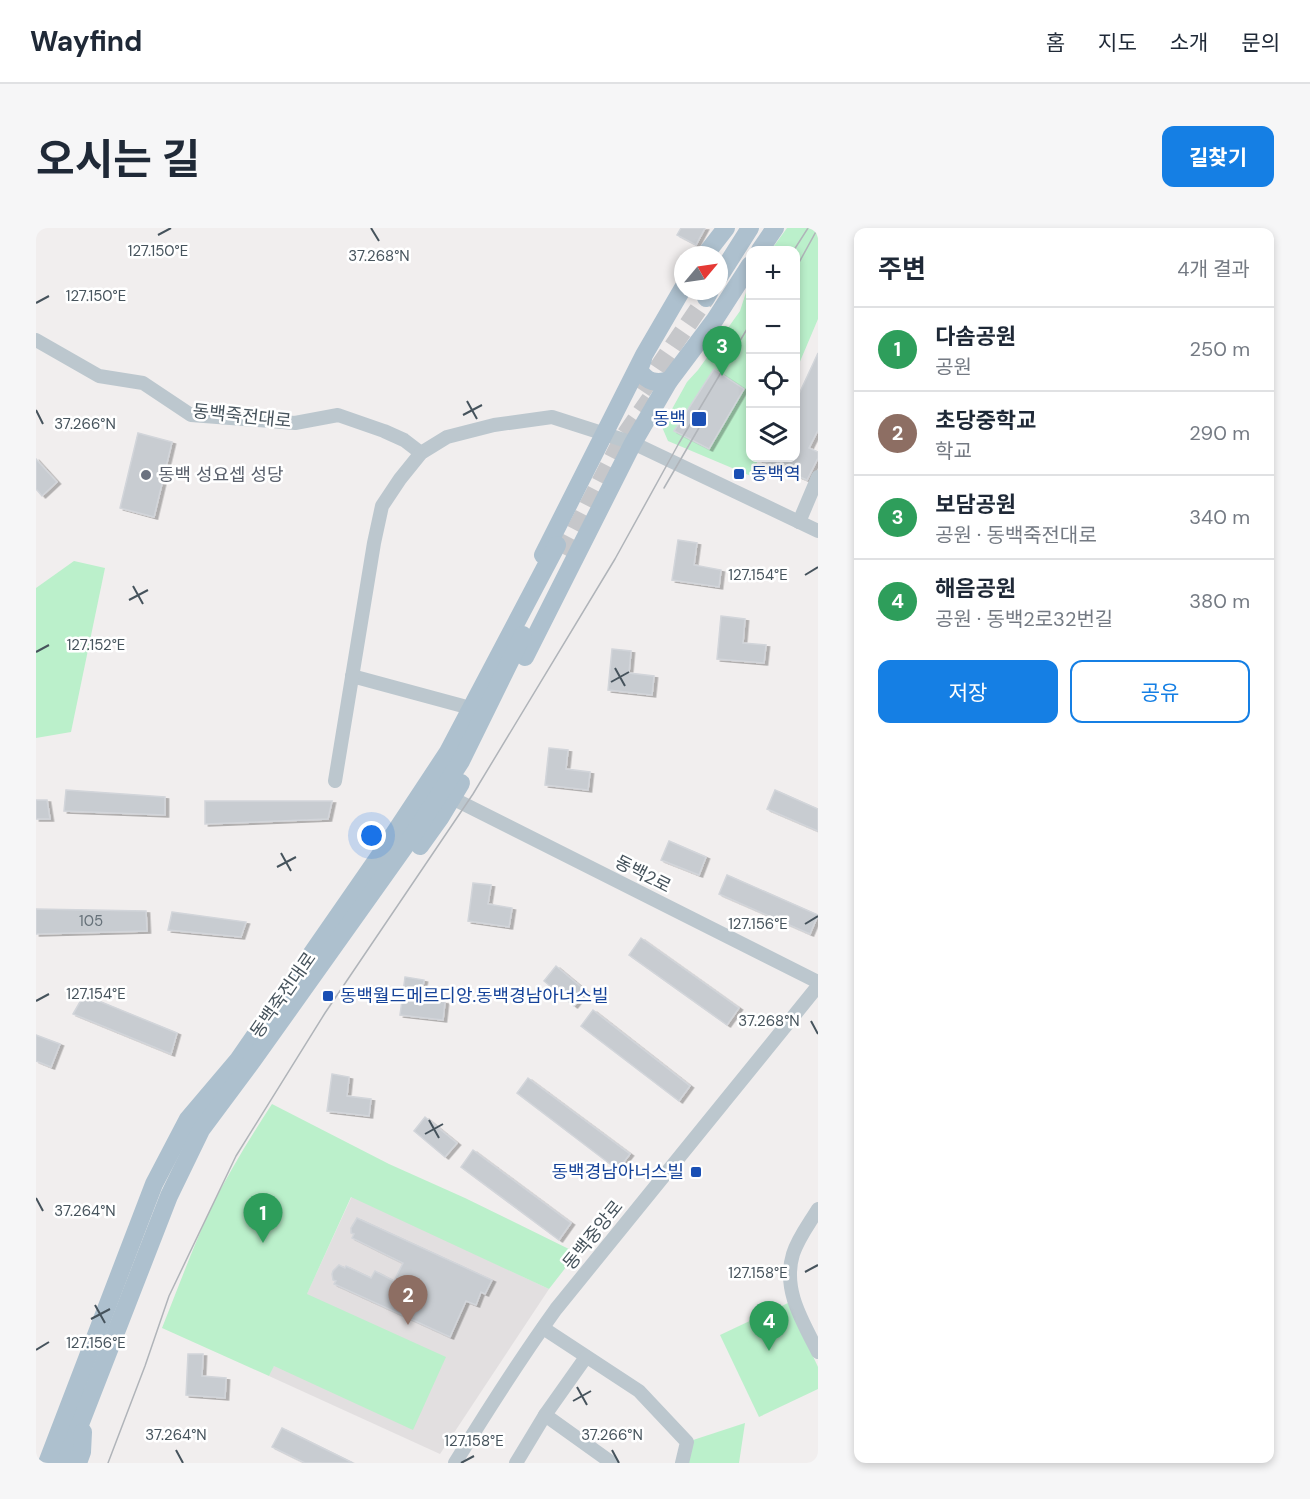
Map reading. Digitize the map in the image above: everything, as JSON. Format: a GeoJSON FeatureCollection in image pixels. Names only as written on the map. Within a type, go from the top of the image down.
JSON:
{"type":"FeatureCollection","features":[{"type":"Feature","properties":{"kind":"main road"},"geometry":{"type":"LineString","coordinates":[[712,246],[726,228]]}},
{"type":"Feature","properties":{"kind":"main road"},"geometry":{"type":"LineString","coordinates":[[728,263],[750,228]]}},
{"type":"Feature","properties":{"kind":"main road"},"geometry":{"type":"LineString","coordinates":[[754,246],[765,228]]}},
{"type":"Feature","properties":{"kind":"main road"},"geometry":{"type":"LineString","coordinates":[[763,246],[775,228]]}},
{"type":"Feature","properties":{"kind":"main road"},"geometry":{"type":"LineString","coordinates":[[728,278],[746,257]]}},
{"type":"Feature","properties":{"kind":"main road"},"geometry":{"type":"LineString","coordinates":[[246,1060],[295,1014],[440,818],[473,762],[633,443],[669,381],[714,321],[746,271]]}},
{"type":"Feature","properties":{"kind":"main road"},"geometry":{"type":"LineString","coordinates":[[246,1060],[281,978],[373,856],[422,782],[506,629],[644,355],[676,300]]}},
{"type":"Feature","properties":{"kind":"main road"},"geometry":{"type":"LineString","coordinates":[[644,355],[639,370],[644,377],[655,383],[669,381]]}},
{"type":"Feature","properties":{"kind":"main road"},"geometry":{"type":"LineString","coordinates":[[573,495],[582,485],[591,486],[596,494],[596,516]]}},
{"type":"Feature","properties":{"kind":"main road","name":"동백죽전대로"},"geometry":{"type":"LineString","coordinates":[[65,1463],[169,1196],[201,1130],[246,1060],[413,835],[461,760],[560,549]]}},
{"type":"Feature","properties":{"kind":"main road","name":"동백죽전대로"},"geometry":{"type":"LineString","coordinates":[[47,1463],[154,1184],[188,1119],[246,1060]]}},
{"type":"Feature","properties":{"kind":"main road"},"geometry":{"type":"LineString","coordinates":[[78,1463],[82,1452],[84,1412]]}},
{"type":"Feature","properties":{"kind":"street","name":"동백죽전대로"},"geometry":{"type":"LineString","coordinates":[[36,340],[99,376],[143,382],[191,414],[295,423],[338,415],[404,440],[421,453]]}},
{"type":"Feature","properties":{"kind":"street"},"geometry":{"type":"LineString","coordinates":[[335,781],[382,506],[421,453],[447,437],[494,425],[552,417],[633,443],[818,531]]}},
{"type":"Feature","properties":{"kind":"street"},"geometry":{"type":"LineString","coordinates":[[799,522],[818,477]]}},
{"type":"Feature","properties":{"kind":"street"},"geometry":{"type":"LineString","coordinates":[[352,676],[463,706]]}},
{"type":"Feature","properties":{"kind":"street","name":"동백2로"},"geometry":{"type":"LineString","coordinates":[[452,798],[818,984]]}},
{"type":"Feature","properties":{"kind":"street","name":"동백중앙로"},"geometry":{"type":"LineString","coordinates":[[455,1463],[543,1328],[577,1283],[818,984]]}},
{"type":"Feature","properties":{"kind":"street"},"geometry":{"type":"LineString","coordinates":[[818,1209],[792,1255],[790,1276],[795,1304],[818,1352]]}},
{"type":"Feature","properties":{"kind":"street"},"geometry":{"type":"LineString","coordinates":[[543,1328],[639,1390],[687,1442],[682,1463]]}},
{"type":"Feature","properties":{"kind":"street"},"geometry":{"type":"LineString","coordinates":[[516,1463],[545,1415],[586,1357]]}},
{"type":"Feature","properties":{"kind":"street"},"geometry":{"type":"LineString","coordinates":[[545,1415],[612,1463]]}},
{"type":"Feature","properties":{"kind":"shaded area"},"geometry":{"type":"Polygon","coordinates":[[[352,1196],[549,1289],[440,1454],[269,1376],[352,1196]]]}},
{"type":"Feature","properties":{"kind":"green space"},"geometry":{"type":"Polygon","coordinates":[[[787,228],[818,228],[818,319],[800,362],[800,246],[774,246],[787,228]]]}},
{"type":"Feature","properties":{"kind":"green space"},"geometry":{"type":"Polygon","coordinates":[[[746,292],[746,462],[757,462],[751,476],[668,441],[662,427],[687,382],[740,311],[746,292]]]}},
{"type":"Feature","properties":{"kind":"green space"},"geometry":{"type":"Polygon","coordinates":[[[74,561],[105,568],[71,732],[36,738],[36,588],[74,561]]]}},
{"type":"Feature","properties":{"kind":"green space"},"geometry":{"type":"Polygon","coordinates":[[[272,1104],[389,1164],[577,1253],[549,1289],[351,1197],[307,1294],[446,1357],[413,1430],[274,1366],[269,1376],[162,1328],[211,1208],[272,1104]]]}},
{"type":"Feature","properties":{"kind":"green space"},"geometry":{"type":"Polygon","coordinates":[[[788,1303],[818,1367],[818,1389],[759,1417],[720,1335],[788,1303]]]}},
{"type":"Feature","properties":{"kind":"green space"},"geometry":{"type":"Polygon","coordinates":[[[745,1423],[739,1463],[682,1463],[687,1442],[745,1423]]]}},
{"type":"Feature","properties":{"kind":"building"},"geometry":{"type":"Polygon","coordinates":[[[681,228],[705,228],[696,245],[677,235],[681,228]]]}},
{"type":"Feature","properties":{"kind":"building"},"geometry":{"type":"Polygon","coordinates":[[[818,353],[818,430],[809,448],[818,452],[818,458],[807,480],[764,462],[800,462],[800,392],[818,353]]]}},
{"type":"Feature","properties":{"kind":"building"},"geometry":{"type":"Polygon","coordinates":[[[714,369],[744,389],[709,449],[674,431],[714,369]]]}},
{"type":"Feature","properties":{"kind":"building","name":"동백 성요셉 성당"},"geometry":{"type":"Polygon","coordinates":[[[138,433],[172,442],[154,517],[120,508],[138,433]]]}},
{"type":"Feature","properties":{"kind":"building"},"geometry":{"type":"Polygon","coordinates":[[[36,459],[57,482],[42,496],[36,489],[36,459]]]}},
{"type":"Feature","properties":{"kind":"building"},"geometry":{"type":"Polygon","coordinates":[[[678,540],[697,543],[694,565],[721,570],[719,587],[672,580],[678,540]]]}},
{"type":"Feature","properties":{"kind":"building"},"geometry":{"type":"Polygon","coordinates":[[[721,616],[745,619],[743,643],[766,645],[764,663],[717,659],[721,616]]]}},
{"type":"Feature","properties":{"kind":"building"},"geometry":{"type":"Polygon","coordinates":[[[612,649],[631,651],[629,673],[654,676],[652,695],[608,690],[612,649]]]}},
{"type":"Feature","properties":{"kind":"building"},"geometry":{"type":"Polygon","coordinates":[[[549,748],[568,750],[566,769],[590,772],[588,790],[545,785],[549,748]]]}},
{"type":"Feature","properties":{"kind":"building"},"geometry":{"type":"Polygon","coordinates":[[[66,790],[165,797],[165,815],[64,811],[66,790]]]}},
{"type":"Feature","properties":{"kind":"building"},"geometry":{"type":"Polygon","coordinates":[[[775,790],[818,809],[818,831],[767,809],[775,790]]]}},
{"type":"Feature","properties":{"kind":"building"},"geometry":{"type":"Polygon","coordinates":[[[36,800],[47,800],[50,819],[36,819],[36,800]]]}},
{"type":"Feature","properties":{"kind":"building"},"geometry":{"type":"Polygon","coordinates":[[[205,801],[332,801],[328,819],[205,824],[205,801]]]}},
{"type":"Feature","properties":{"kind":"building"},"geometry":{"type":"Polygon","coordinates":[[[669,841],[706,857],[699,875],[661,860],[669,841]]]}},
{"type":"Feature","properties":{"kind":"building"},"geometry":{"type":"Polygon","coordinates":[[[727,875],[818,915],[810,934],[719,894],[727,875]]]}},
{"type":"Feature","properties":{"kind":"building"},"geometry":{"type":"Polygon","coordinates":[[[473,883],[491,885],[488,904],[512,908],[509,927],[468,921],[473,883]]]}},
{"type":"Feature","properties":{"kind":"building"},"geometry":{"type":"Polygon","coordinates":[[[36,909],[146,911],[147,931],[36,934],[36,909]]]}},
{"type":"Feature","properties":{"kind":"building"},"geometry":{"type":"Polygon","coordinates":[[[172,912],[246,922],[241,937],[168,930],[172,912]]]}},
{"type":"Feature","properties":{"kind":"building"},"geometry":{"type":"Polygon","coordinates":[[[641,938],[739,1008],[727,1025],[629,955],[641,938]]]}},
{"type":"Feature","properties":{"kind":"building"},"geometry":{"type":"Polygon","coordinates":[[[556,966],[586,991],[574,1006],[544,981],[556,966]]]}},
{"type":"Feature","properties":{"kind":"building"},"geometry":{"type":"Polygon","coordinates":[[[405,977],[424,980],[421,998],[445,1002],[443,1020],[400,1015],[405,977]]]}},
{"type":"Feature","properties":{"kind":"building"},"geometry":{"type":"Polygon","coordinates":[[[84,995],[177,1033],[171,1054],[73,1014],[84,995]]]}},
{"type":"Feature","properties":{"kind":"building"},"geometry":{"type":"Polygon","coordinates":[[[593,1010],[690,1086],[679,1101],[581,1026],[593,1010]]]}},
{"type":"Feature","properties":{"kind":"building"},"geometry":{"type":"Polygon","coordinates":[[[36,1035],[60,1044],[51,1067],[36,1061],[36,1035]]]}},
{"type":"Feature","properties":{"kind":"building"},"geometry":{"type":"Polygon","coordinates":[[[332,1074],[349,1077],[347,1096],[371,1099],[369,1116],[327,1111],[332,1074]]]}},
{"type":"Feature","properties":{"kind":"building"},"geometry":{"type":"Polygon","coordinates":[[[528,1078],[630,1154],[618,1170],[517,1093],[528,1078]]]}},
{"type":"Feature","properties":{"kind":"building"},"geometry":{"type":"Polygon","coordinates":[[[425,1117],[457,1143],[445,1157],[414,1131],[425,1117]]]}},
{"type":"Feature","properties":{"kind":"building"},"geometry":{"type":"Polygon","coordinates":[[[473,1150],[571,1223],[559,1240],[461,1167],[473,1150]]]}},
{"type":"Feature","properties":{"kind":"building"},"geometry":{"type":"Polygon","coordinates":[[[357,1218],[492,1280],[485,1294],[481,1292],[476,1305],[466,1301],[450,1337],[334,1284],[336,1281],[333,1280],[332,1274],[339,1265],[371,1278],[375,1271],[394,1281],[403,1263],[352,1238],[354,1234],[351,1233],[351,1228],[357,1218]]]}},
{"type":"Feature","properties":{"kind":"building"},"geometry":{"type":"Polygon","coordinates":[[[188,1354],[203,1354],[202,1376],[226,1378],[225,1398],[186,1395],[188,1354]]]}},
{"type":"Feature","properties":{"kind":"building"},"geometry":{"type":"Polygon","coordinates":[[[282,1428],[353,1463],[305,1463],[272,1447],[282,1428]]]}},
{"type":"Feature","properties":{"kind":"tunnel"},"geometry":{"type":"LineString","coordinates":[[642,391],[705,300]]}},
{"type":"Feature","properties":{"kind":"tunnel"},"geometry":{"type":"LineString","coordinates":[[563,554],[623,438],[650,399]]}},
{"type":"Feature","properties":{"kind":"tram line"},"geometry":{"type":"LineString","coordinates":[[797,246],[808,228]]}},
{"type":"Feature","properties":{"kind":"tram line"},"geometry":{"type":"LineString","coordinates":[[800,261],[818,228]]}},
{"type":"Feature","properties":{"kind":"tram line"},"geometry":{"type":"LineString","coordinates":[[108,1463],[169,1296],[236,1156],[325,1013],[473,794],[615,559],[679,443],[746,331]]}},
{"type":"Feature","properties":{"kind":"tram line"},"geometry":{"type":"LineString","coordinates":[[664,488],[700,426]]}},
{"type":"Feature","properties":{"kind":"place","name":"보담공원"},"geometry":{"type":"Point","coordinates":[722,376]}},
{"type":"Feature","properties":{"kind":"place","name":"동백"},"geometry":{"type":"Point","coordinates":[699,419]}},
{"type":"Feature","properties":{"kind":"place","name":"동백역"},"geometry":{"type":"Point","coordinates":[739,474]}},
{"type":"Feature","properties":{"kind":"place","name":"동백 성요셉 성당"},"geometry":{"type":"Point","coordinates":[146,475]}},
{"type":"Feature","properties":{"kind":"place","name":"동백월드메르디앙.동백경남아너스빌"},"geometry":{"type":"Point","coordinates":[328,996]}},
{"type":"Feature","properties":{"kind":"place","name":"동백경남아너스빌"},"geometry":{"type":"Point","coordinates":[696,1172]}},
{"type":"Feature","properties":{"kind":"place","name":"다솜공원"},"geometry":{"type":"Point","coordinates":[263,1243]}},
{"type":"Feature","properties":{"kind":"place","name":"초당중학교"},"geometry":{"type":"Point","coordinates":[408,1325]}},
{"type":"Feature","properties":{"kind":"place","name":"해음공원"},"geometry":{"type":"Point","coordinates":[769,1351]}}]}
